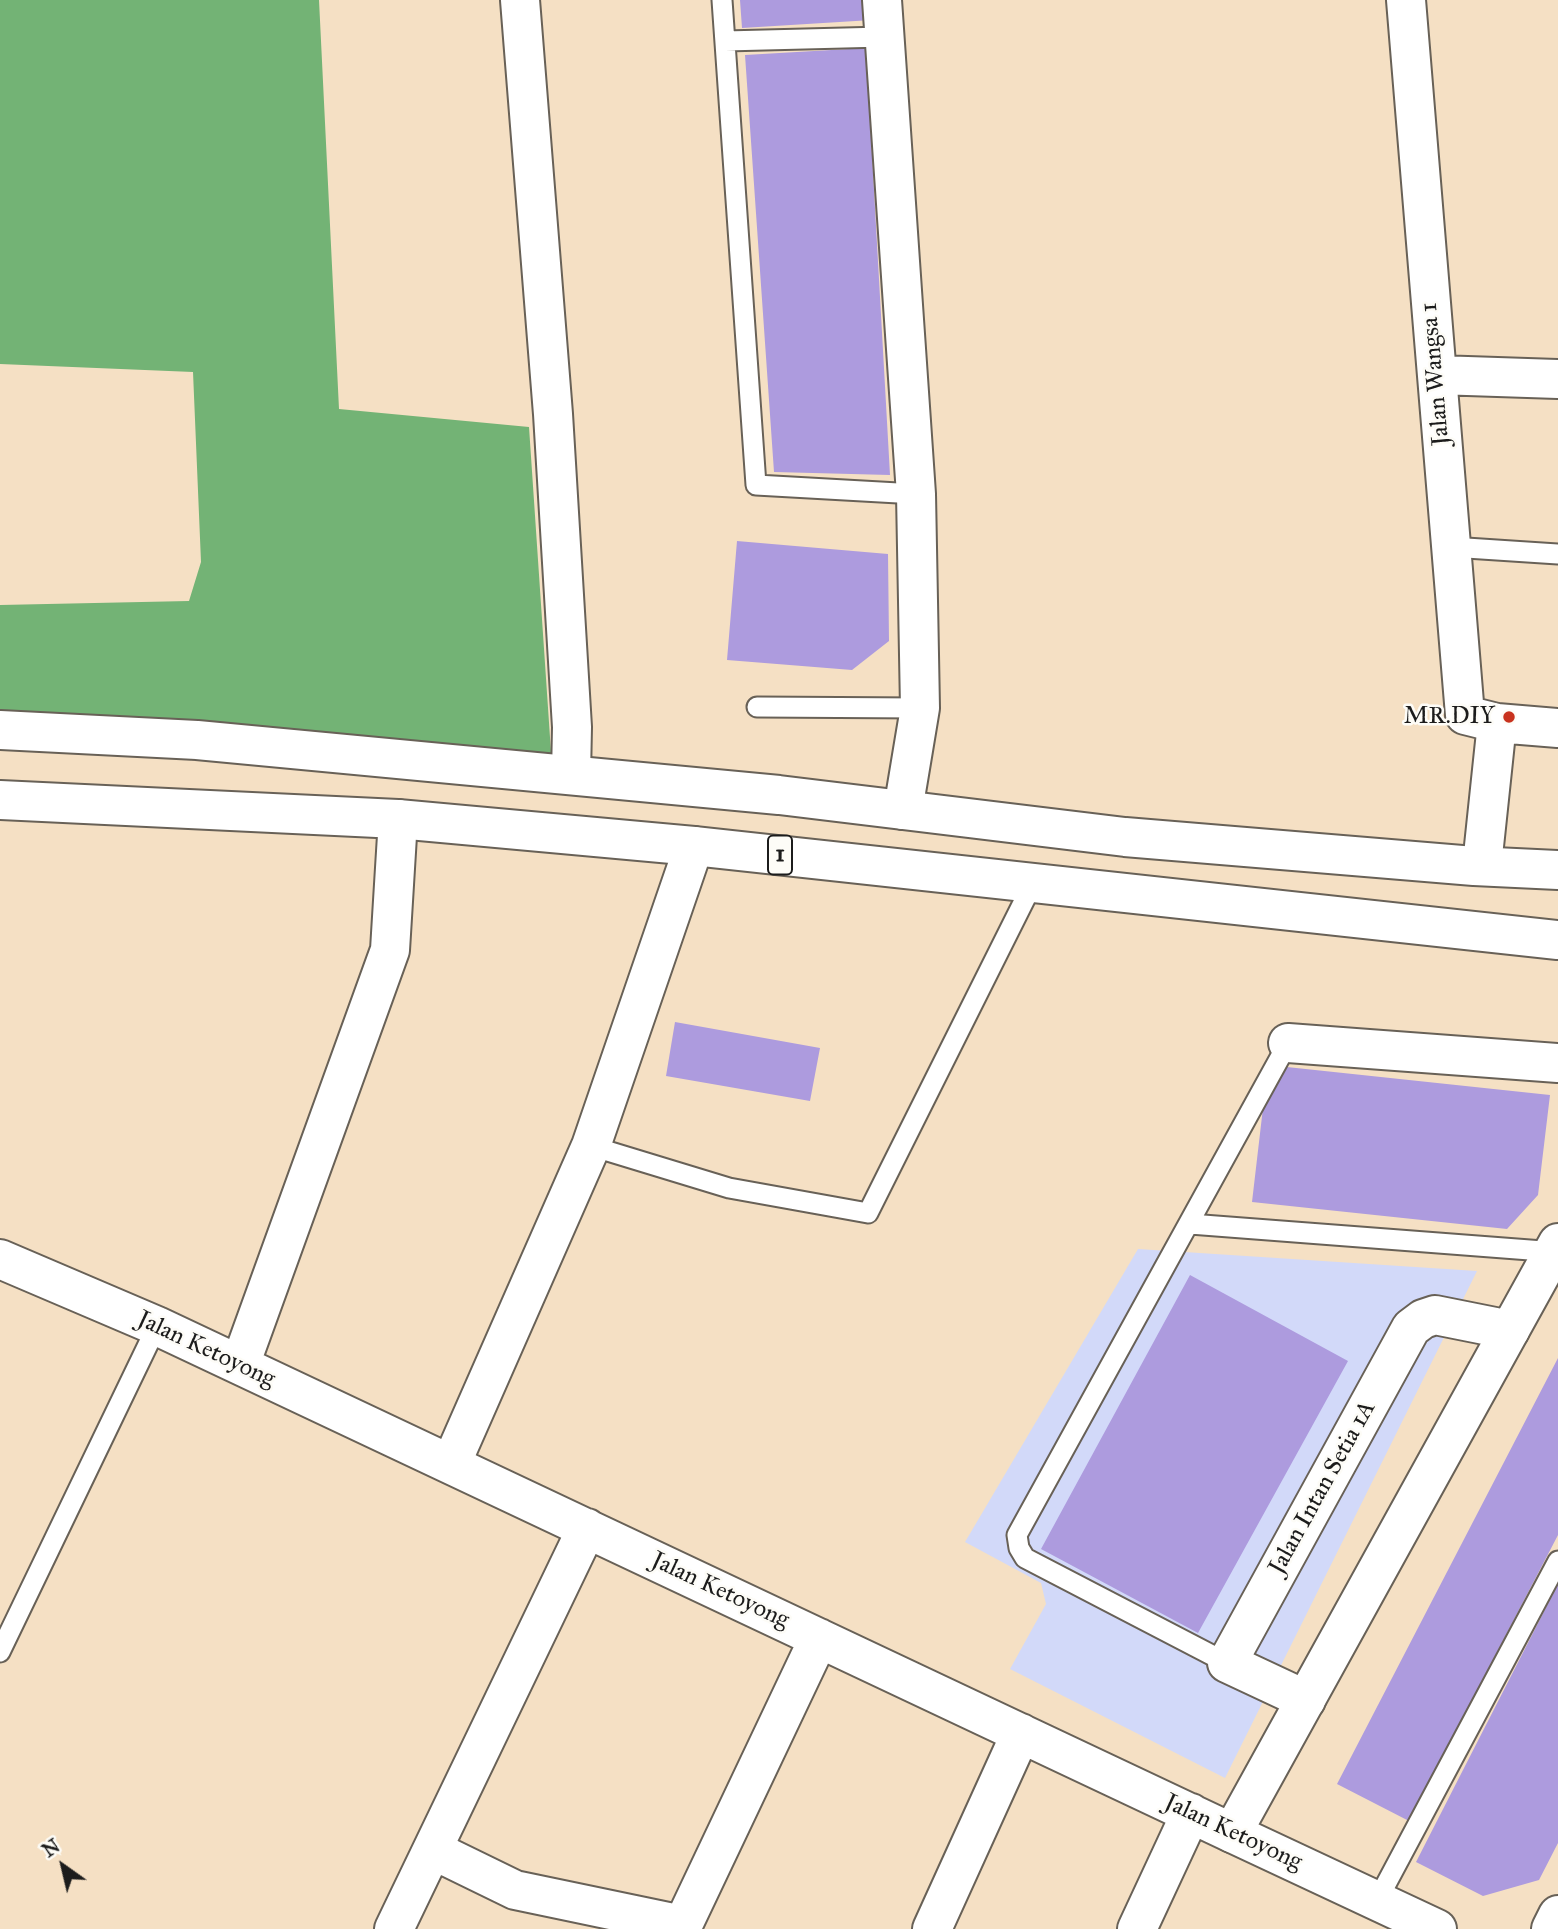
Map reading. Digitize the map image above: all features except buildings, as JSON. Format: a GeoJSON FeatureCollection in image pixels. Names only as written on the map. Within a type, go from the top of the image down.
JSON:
{"type":"FeatureCollection","features":[{"type":"Feature","properties":{"kind":"street"},"geometry":{"type":"LineString","coordinates":[[520,0],[553,414],[572,727],[571,775]]}},
{"type":"Feature","properties":{"kind":"street","name":"Jalan Wangsa 1"},"geometry":{"type":"LineString","coordinates":[[1406,0],[1465,715],[1497,723]]}},
{"type":"Feature","properties":{"kind":"street"},"geometry":{"type":"LineString","coordinates":[[883,18],[916,494],[920,708],[903,810]]}},
{"type":"Feature","properties":{"kind":"street"},"geometry":{"type":"LineString","coordinates":[[1437,375],[1558,379]]}},
{"type":"Feature","properties":{"kind":"street"},"geometry":{"type":"LineString","coordinates":[[1482,865],[1497,723],[1558,728]]}},
{"type":"Feature","properties":{"kind":"street"},"geometry":{"type":"LineString","coordinates":[[0,730],[197,740],[779,795],[1125,837],[1558,870]]}},
{"type":"Feature","properties":{"kind":"street","name":"1"},"geometry":{"type":"LineString","coordinates":[[0,800],[398,819],[694,846],[1558,940]]}},
{"type":"Feature","properties":{"kind":"street"},"geometry":{"type":"LineString","coordinates":[[240,1365],[390,950],[398,819]]}},
{"type":"Feature","properties":{"kind":"street"},"geometry":{"type":"LineString","coordinates":[[452,1464],[591,1146],[694,846]]}},
{"type":"Feature","properties":{"kind":"street"},"geometry":{"type":"LineString","coordinates":[[1288,1043],[1558,1063]]}},
{"type":"Feature","properties":{"kind":"street"},"geometry":{"type":"LineString","coordinates":[[1232,1833],[1556,1249]]}},
{"type":"Feature","properties":{"kind":"street","name":"Jalan Ketoyong"},"geometry":{"type":"LineString","coordinates":[[0,1259],[157,1326],[1437,1929]]}},
{"type":"Feature","properties":{"kind":"street","name":"Jalan Intan Setia 1A"},"geometry":{"type":"LineString","coordinates":[[1227,1663],[1410,1328],[1435,1315],[1510,1330]]}},
{"type":"Feature","properties":{"kind":"street"},"geometry":{"type":"LineString","coordinates":[[394,1929],[587,1528]]}},
{"type":"Feature","properties":{"kind":"street"},"geometry":{"type":"LineString","coordinates":[[433,1850],[515,1891],[682,1927],[819,1638]]}},
{"type":"Feature","properties":{"kind":"street"},"geometry":{"type":"LineString","coordinates":[[1227,1663],[1306,1700]]}},
{"type":"Feature","properties":{"kind":"street"},"geometry":{"type":"LineString","coordinates":[[932,1929],[1021,1733]]}},
{"type":"Feature","properties":{"kind":"street"},"geometry":{"type":"LineString","coordinates":[[1137,1929],[1191,1813]]}},
{"type":"Feature","properties":{"kind":"street"},"geometry":{"type":"LineString","coordinates":[[1550,1929],[1558,1915]]}},
{"type":"Feature","properties":{"kind":"lane"},"geometry":{"type":"LineString","coordinates":[[722,0],[756,485],[916,494]]}},
{"type":"Feature","properties":{"kind":"lane"},"geometry":{"type":"LineString","coordinates":[[725,41],[883,18]]}},
{"type":"Feature","properties":{"kind":"lane"},"geometry":{"type":"LineString","coordinates":[[1451,547],[1558,554]]}},
{"type":"Feature","properties":{"kind":"lane"},"geometry":{"type":"LineString","coordinates":[[757,707],[920,708]]}},
{"type":"Feature","properties":{"kind":"lane"},"geometry":{"type":"LineString","coordinates":[[591,1146],[729,1188],[868,1213],[1033,883]]}},
{"type":"Feature","properties":{"kind":"lane"},"geometry":{"type":"LineString","coordinates":[[1227,1663],[1025,1558],[1019,1548],[1017,1535],[1288,1043]]}},
{"type":"Feature","properties":{"kind":"lane"},"geometry":{"type":"LineString","coordinates":[[1190,1224],[1556,1249]]}},
{"type":"Feature","properties":{"kind":"lane"},"geometry":{"type":"LineString","coordinates":[[0,1652],[157,1326]]}},
{"type":"Feature","properties":{"kind":"lane"},"geometry":{"type":"LineString","coordinates":[[1377,1901],[1558,1561]]}},
{"type":"Feature","properties":{"kind":"shaded area"},"geometry":{"type":"Polygon","coordinates":[[[1138,1249],[1477,1271],[1225,1778],[1010,1669],[1046,1604],[1041,1583],[965,1542],[1138,1249]]]}},
{"type":"Feature","properties":{"kind":"green space"},"geometry":{"type":"Polygon","coordinates":[[[0,0],[319,0],[339,409],[529,427],[552,767],[0,720],[0,605],[189,601],[201,562],[193,372],[0,364],[0,0]]]}},
{"type":"Feature","properties":{"kind":"place","name":"MR.DIY"},"geometry":{"type":"Point","coordinates":[1509,717]}}]}
